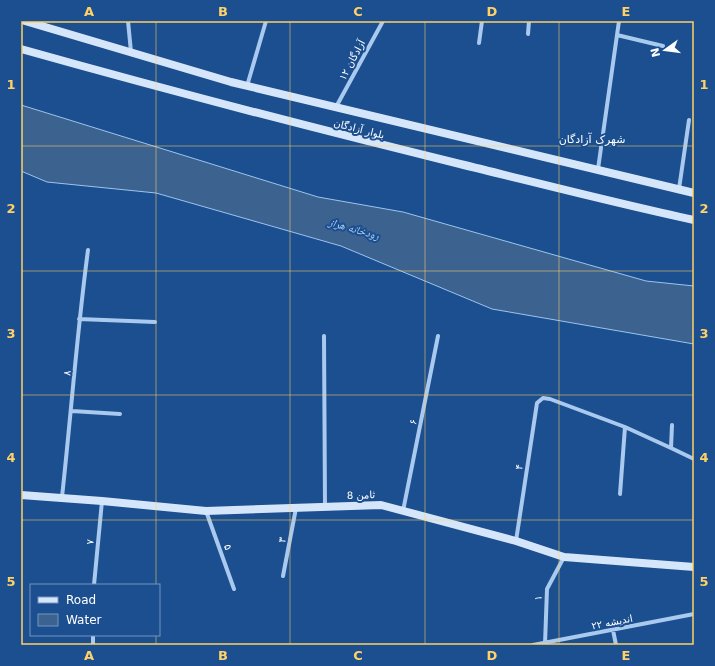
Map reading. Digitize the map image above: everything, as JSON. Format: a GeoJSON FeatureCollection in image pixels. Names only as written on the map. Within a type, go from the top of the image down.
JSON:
{"type":"FeatureCollection","features":[{"type":"Feature","properties":{"kind":"main road","name":"بلوار آزادگان"},"geometry":{"type":"LineString","coordinates":[[29,22],[247,86],[694,193]]}},
{"type":"Feature","properties":{"kind":"main road","name":"بلوار آزادگان"},"geometry":{"type":"LineString","coordinates":[[21,49],[154,86],[378,144],[694,220]]}},
{"type":"Feature","properties":{"kind":"main road","name":"ثامن 8"},"geometry":{"type":"LineString","coordinates":[[21,495],[62,497],[206,511],[381,505],[516,541],[564,557],[694,567]]}},
{"type":"Feature","properties":{"kind":"street"},"geometry":{"type":"LineString","coordinates":[[128,21],[131,53]]}},
{"type":"Feature","properties":{"kind":"street"},"geometry":{"type":"LineString","coordinates":[[247,86],[266,21]]}},
{"type":"Feature","properties":{"kind":"street","name":"آزادگان ۱۲"},"geometry":{"type":"LineString","coordinates":[[336,108],[383,21]]}},
{"type":"Feature","properties":{"kind":"street"},"geometry":{"type":"LineString","coordinates":[[479,43],[482,21]]}},
{"type":"Feature","properties":{"kind":"street"},"geometry":{"type":"LineString","coordinates":[[528,34],[529,21]]}},
{"type":"Feature","properties":{"kind":"street"},"geometry":{"type":"LineString","coordinates":[[598,169],[619,21]]}},
{"type":"Feature","properties":{"kind":"street"},"geometry":{"type":"LineString","coordinates":[[617,35],[663,46]]}},
{"type":"Feature","properties":{"kind":"street"},"geometry":{"type":"LineString","coordinates":[[679,189],[689,120]]}},
{"type":"Feature","properties":{"kind":"street","name":"۸"},"geometry":{"type":"LineString","coordinates":[[62,497],[72,411],[79,319],[88,250]]}},
{"type":"Feature","properties":{"kind":"street"},"geometry":{"type":"LineString","coordinates":[[79,319],[155,322]]}},
{"type":"Feature","properties":{"kind":"street"},"geometry":{"type":"LineString","coordinates":[[324,336],[325,506]]}},
{"type":"Feature","properties":{"kind":"street","name":"۶"},"geometry":{"type":"LineString","coordinates":[[403,511],[438,336]]}},
{"type":"Feature","properties":{"kind":"street","name":"۴"},"geometry":{"type":"LineString","coordinates":[[516,541],[537,403],[544,398],[550,399],[626,428]]}},
{"type":"Feature","properties":{"kind":"street"},"geometry":{"type":"LineString","coordinates":[[72,411],[120,414]]}},
{"type":"Feature","properties":{"kind":"street"},"geometry":{"type":"LineString","coordinates":[[671,448],[672,425]]}},
{"type":"Feature","properties":{"kind":"street"},"geometry":{"type":"LineString","coordinates":[[620,494],[626,428],[694,459]]}},
{"type":"Feature","properties":{"kind":"street","name":"۷"},"geometry":{"type":"LineString","coordinates":[[94,584],[102,501]]}},
{"type":"Feature","properties":{"kind":"street","name":"۳"},"geometry":{"type":"LineString","coordinates":[[283,576],[296,508]]}},
{"type":"Feature","properties":{"kind":"street","name":"۵"},"geometry":{"type":"LineString","coordinates":[[206,511],[234,589]]}},
{"type":"Feature","properties":{"kind":"street","name":"۱"},"geometry":{"type":"LineString","coordinates":[[545,644],[547,589],[564,557]]}},
{"type":"Feature","properties":{"kind":"street","name":"اندیشه ۲۲"},"geometry":{"type":"LineString","coordinates":[[533,645],[545,644],[694,614]]}},
{"type":"Feature","properties":{"kind":"street"},"geometry":{"type":"LineString","coordinates":[[612,630],[616,645]]}},
{"type":"Feature","properties":{"kind":"street"},"geometry":{"type":"LineString","coordinates":[[93,636],[93,644]]}},
{"type":"Feature","properties":{"kind":"water","name":"رودخانه هراز"},"geometry":{"type":"Polygon","coordinates":[[[21,105],[318,197],[403,212],[646,281],[694,286],[694,344],[492,309],[341,246],[156,193],[47,182],[21,171],[21,105]]]}},
{"type":"Feature","properties":{"kind":"district","name":"شهرک آزادگان"},"geometry":{"type":"Point","coordinates":[592,139]}}]}
